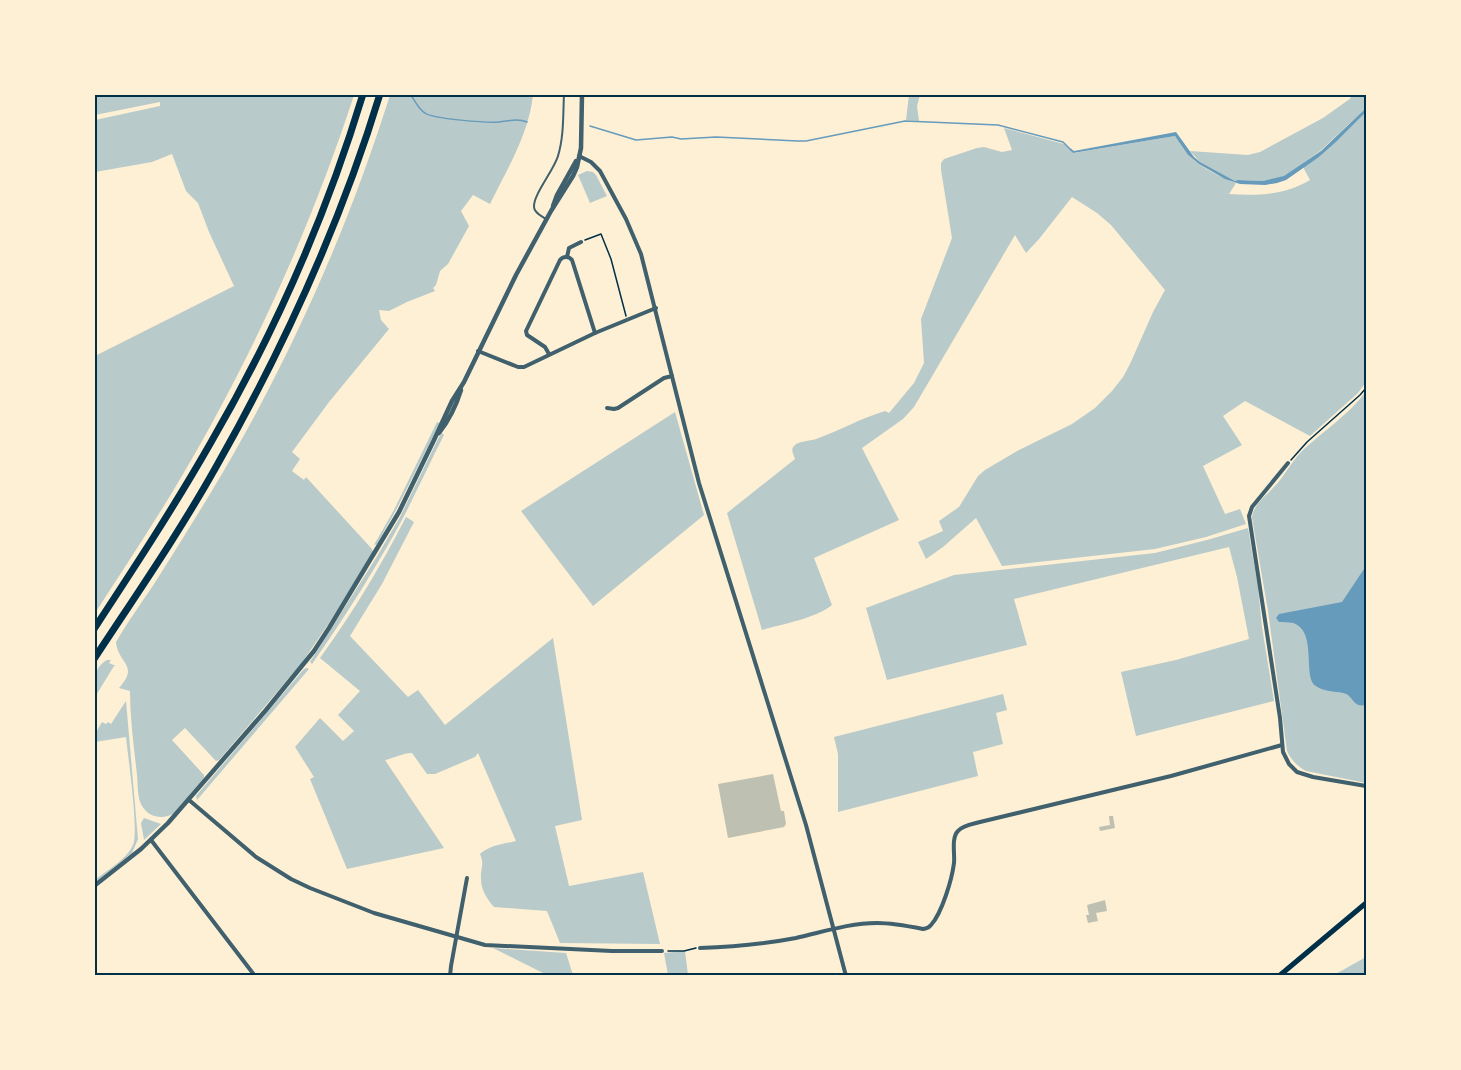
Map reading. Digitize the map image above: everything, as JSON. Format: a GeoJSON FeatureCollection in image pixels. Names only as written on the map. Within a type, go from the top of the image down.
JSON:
{"type":"FeatureCollection","features":[{"type":"Feature","properties":{"kind":"highway"},"geometry":{"type":"LineString","coordinates":[[94,629],[173,507],[243,383],[280,309],[307,247],[338,169],[363,94]]}},
{"type":"Feature","properties":{"kind":"highway"},"geometry":{"type":"LineString","coordinates":[[94,659],[176,534],[216,468],[279,350],[333,228],[380,94]]}},
{"type":"Feature","properties":{"kind":"main road"},"geometry":{"type":"LineString","coordinates":[[1280,975],[1366,903]]}},
{"type":"Feature","properties":{"kind":"street"},"geometry":{"type":"LineString","coordinates":[[94,886],[151,840],[189,800],[314,651],[376,551],[399,512],[452,401],[464,382],[516,275],[579,156],[582,137],[582,94]]}},
{"type":"Feature","properties":{"kind":"street"},"geometry":{"type":"LineString","coordinates":[[579,156],[597,167],[637,243],[656,308],[699,483],[806,825],[846,975]]}},
{"type":"Feature","properties":{"kind":"street"},"geometry":{"type":"LineString","coordinates":[[567,257],[569,248],[581,242]]}},
{"type":"Feature","properties":{"kind":"street"},"geometry":{"type":"LineString","coordinates":[[549,354],[545,346],[527,335],[526,331],[560,260],[567,257]]}},
{"type":"Feature","properties":{"kind":"street"},"geometry":{"type":"LineString","coordinates":[[567,257],[572,260],[595,333]]}},
{"type":"Feature","properties":{"kind":"street"},"geometry":{"type":"LineString","coordinates":[[478,351],[521,368],[595,333],[656,308]]}},
{"type":"Feature","properties":{"kind":"street"},"geometry":{"type":"LineString","coordinates":[[607,408],[618,408],[664,378],[672,376]]}},
{"type":"Feature","properties":{"kind":"street"},"geometry":{"type":"LineString","coordinates":[[1288,463],[1252,507],[1249,516],[1285,758],[1297,772],[1303,775],[1366,786]]}},
{"type":"Feature","properties":{"kind":"street"},"geometry":{"type":"LineString","coordinates":[[700,948],[777,941],[850,925],[880,923],[927,928],[937,915],[946,895],[954,866],[956,834],[964,826],[1163,778],[1282,745]]}},
{"type":"Feature","properties":{"kind":"street"},"geometry":{"type":"LineString","coordinates":[[189,800],[256,857],[291,879],[374,913],[489,946],[662,951]]}},
{"type":"Feature","properties":{"kind":"street"},"geometry":{"type":"LineString","coordinates":[[151,840],[255,975]]}},
{"type":"Feature","properties":{"kind":"street"},"geometry":{"type":"LineString","coordinates":[[450,975],[467,878]]}},
{"type":"Feature","properties":{"kind":"lane"},"geometry":{"type":"LineString","coordinates":[[547,220],[536,212],[534,207],[536,198],[558,158],[563,126],[564,94]]}},
{"type":"Feature","properties":{"kind":"path"},"geometry":{"type":"LineString","coordinates":[[581,242],[601,234],[611,259],[627,320]]}},
{"type":"Feature","properties":{"kind":"path"},"geometry":{"type":"LineString","coordinates":[[1288,463],[1307,442],[1366,388]]}},
{"type":"Feature","properties":{"kind":"path"},"geometry":{"type":"LineString","coordinates":[[662,951],[674,952],[700,948]]}},
{"type":"Feature","properties":{"kind":"shaded area"},"geometry":{"type":"Polygon","coordinates":[[[95,94],[354,95],[297,248],[227,396],[173,491],[95,613],[95,356],[234,286],[198,203],[186,191],[172,154],[152,162],[95,172],[95,120],[160,106],[160,102],[95,115],[95,94]]]}},
{"type":"Feature","properties":{"kind":"shaded area"},"geometry":{"type":"Polygon","coordinates":[[[390,95],[533,95],[522,137],[490,204],[473,195],[461,211],[469,226],[448,264],[440,271],[433,288],[435,291],[389,311],[379,310],[381,320],[389,329],[329,402],[292,452],[300,459],[292,471],[304,480],[306,477],[373,552],[301,664],[219,760],[216,761],[185,728],[172,740],[204,775],[204,778],[174,813],[166,817],[157,817],[145,810],[139,799],[130,691],[119,688],[128,674],[128,669],[116,642],[222,473],[286,355],[343,227],[390,95]]]}},
{"type":"Feature","properties":{"kind":"shaded area"},"geometry":{"type":"Polygon","coordinates":[[[909,95],[920,95],[917,106],[919,121],[906,120],[909,95]]]}},
{"type":"Feature","properties":{"kind":"shaded area"},"geometry":{"type":"Polygon","coordinates":[[[1348,95],[1366,95],[1366,108],[1320,151],[1284,177],[1263,181],[1235,181],[1200,162],[1190,151],[1248,155],[1260,152],[1323,118],[1351,98],[1348,95]]]}},
{"type":"Feature","properties":{"kind":"shaded area"},"geometry":{"type":"Polygon","coordinates":[[[1366,112],[1366,382],[1358,393],[1310,436],[1245,401],[1223,416],[1242,445],[1203,466],[1225,514],[1240,509],[1246,524],[1206,537],[1155,549],[1002,566],[976,518],[926,559],[918,542],[943,531],[939,521],[959,507],[978,476],[1019,450],[1072,424],[1095,408],[1112,391],[1130,364],[1165,290],[1111,225],[1072,197],[1026,253],[1015,235],[914,407],[903,419],[862,448],[899,520],[814,558],[832,605],[826,610],[762,630],[727,513],[795,459],[792,449],[796,444],[825,436],[885,411],[889,413],[914,383],[924,363],[921,319],[952,238],[941,170],[941,163],[944,159],[984,147],[1002,152],[1012,150],[1004,128],[1064,144],[1074,153],[1175,136],[1194,160],[1211,172],[1236,183],[1229,194],[1250,195],[1281,192],[1310,180],[1303,167],[1319,157],[1366,112]]]}},
{"type":"Feature","properties":{"kind":"shaded area"},"geometry":{"type":"Polygon","coordinates":[[[587,171],[596,175],[607,196],[590,203],[578,175],[587,171]]]}},
{"type":"Feature","properties":{"kind":"shaded area"},"geometry":{"type":"Polygon","coordinates":[[[1366,391],[1366,783],[1306,771],[1295,763],[1287,751],[1268,611],[1252,518],[1257,505],[1277,484],[1298,455],[1344,415],[1366,391]]]}},
{"type":"Feature","properties":{"kind":"shaded area"},"geometry":{"type":"Polygon","coordinates":[[[675,412],[704,515],[593,606],[521,511],[675,412]]]}},
{"type":"Feature","properties":{"kind":"shaded area"},"geometry":{"type":"Polygon","coordinates":[[[437,422],[440,423],[396,510],[377,544],[374,545],[394,510],[437,422]]]}},
{"type":"Feature","properties":{"kind":"shaded area"},"geometry":{"type":"Polygon","coordinates":[[[442,433],[444,435],[393,537],[312,664],[310,662],[400,517],[442,433]]]}},
{"type":"Feature","properties":{"kind":"shaded area"},"geometry":{"type":"Polygon","coordinates":[[[406,517],[414,522],[382,584],[350,636],[408,697],[418,690],[445,725],[553,638],[582,820],[555,826],[569,886],[643,872],[660,944],[560,943],[547,911],[494,907],[482,887],[480,854],[493,847],[516,841],[478,753],[475,757],[435,774],[427,774],[412,753],[385,760],[444,848],[347,869],[310,779],[314,777],[295,747],[320,718],[343,741],[354,731],[338,715],[360,691],[320,658],[366,589],[406,517]]]}},
{"type":"Feature","properties":{"kind":"shaded area"},"geometry":{"type":"Polygon","coordinates":[[[1248,528],[1274,701],[1136,736],[1121,672],[1176,660],[1249,639],[1229,547],[1014,599],[1027,645],[887,680],[866,608],[954,575],[1155,553],[1248,528]]]}},
{"type":"Feature","properties":{"kind":"shaded area"},"geometry":{"type":"Polygon","coordinates":[[[107,660],[111,660],[109,663],[116,666],[95,697],[97,671],[107,660]]]}},
{"type":"Feature","properties":{"kind":"shaded area"},"geometry":{"type":"Polygon","coordinates":[[[307,668],[309,669],[197,800],[196,796],[307,668]]]}},
{"type":"Feature","properties":{"kind":"shaded area"},"geometry":{"type":"Polygon","coordinates":[[[1003,694],[1007,710],[996,713],[1003,744],[973,752],[978,776],[838,812],[838,754],[834,737],[1003,694]]]}},
{"type":"Feature","properties":{"kind":"shaded area"},"geometry":{"type":"Polygon","coordinates":[[[126,701],[138,839],[132,853],[95,882],[126,855],[135,838],[126,737],[95,742],[95,734],[102,722],[111,724],[126,701]]]}},
{"type":"Feature","properties":{"kind":"shaded area"},"geometry":{"type":"Polygon","coordinates":[[[144,818],[161,824],[144,840],[141,823],[144,818]]]}},
{"type":"Feature","properties":{"kind":"shaded area"},"geometry":{"type":"Polygon","coordinates":[[[493,948],[566,953],[573,975],[547,975],[493,948]]]}},
{"type":"Feature","properties":{"kind":"shaded area"},"geometry":{"type":"Polygon","coordinates":[[[685,951],[688,975],[668,975],[664,953],[685,951]]]}},
{"type":"Feature","properties":{"kind":"shaded area"},"geometry":{"type":"Polygon","coordinates":[[[1366,957],[1366,975],[1334,975],[1366,957]]]}},
{"type":"Feature","properties":{"kind":"water"},"geometry":{"type":"Polygon","coordinates":[[[1366,108],[1366,112],[1319,157],[1286,180],[1265,185],[1240,184],[1225,179],[1188,155],[1175,136],[1073,153],[1070,148],[1074,151],[1176,132],[1200,162],[1235,181],[1263,181],[1284,176],[1321,151],[1366,108]]]}},
{"type":"Feature","properties":{"kind":"water"},"geometry":{"type":"Polygon","coordinates":[[[1366,566],[1366,705],[1358,705],[1347,694],[1316,686],[1310,674],[1308,644],[1301,628],[1293,623],[1279,622],[1276,618],[1279,614],[1342,602],[1366,566]]]}},
{"type":"Feature","properties":{"kind":"building"},"geometry":{"type":"Polygon","coordinates":[[[773,774],[781,811],[784,811],[786,824],[784,827],[728,838],[718,784],[773,774]]]}},
{"type":"Feature","properties":{"kind":"building"},"geometry":{"type":"Polygon","coordinates":[[[1109,816],[1113,816],[1115,828],[1100,831],[1099,827],[1110,825],[1109,816]]]}},
{"type":"Feature","properties":{"kind":"building"},"geometry":{"type":"Polygon","coordinates":[[[1105,900],[1107,911],[1096,913],[1098,921],[1088,923],[1087,905],[1105,900]]]}},
{"type":"Feature","properties":{"kind":"waterway"},"geometry":{"type":"LineString","coordinates":[[410,94],[420,109],[430,115],[473,121],[517,120],[527,122]]}},
{"type":"Feature","properties":{"kind":"waterway"},"geometry":{"type":"LineString","coordinates":[[590,126],[636,140],[716,137],[806,141],[905,121],[998,125],[1063,142],[1072,151]]}}]}
